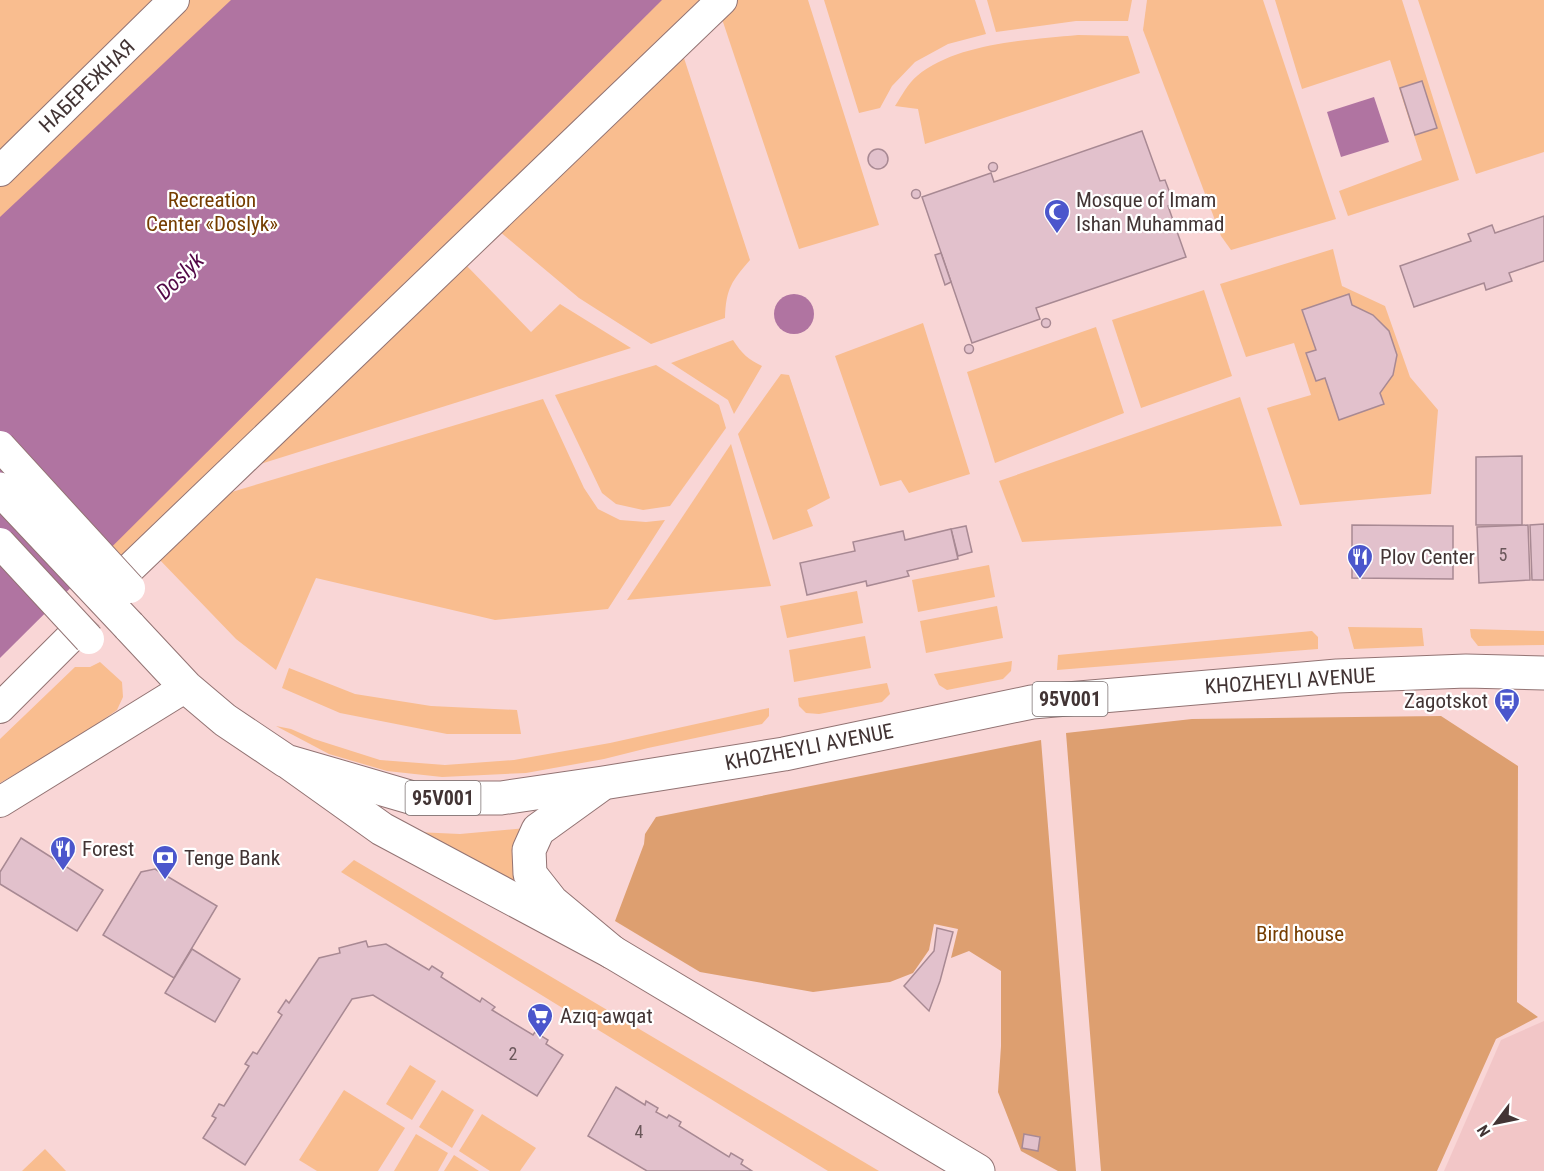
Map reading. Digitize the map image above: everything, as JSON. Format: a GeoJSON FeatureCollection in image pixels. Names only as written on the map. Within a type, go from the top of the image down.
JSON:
{"type":"FeatureCollection","features":[{"type":"Feature","properties":{"kind":"main road","name":"KHOZHEYLI AVENUE"},"geometry":{"type":"LineString","coordinates":[[0,489],[186,687],[225,720],[286,761],[413,798],[501,798],[603,783],[784,754],[1032,702],[1337,676],[1466,671],[1544,673]]}},
{"type":"Feature","properties":{"kind":"main road"},"geometry":{"type":"LineString","coordinates":[[286,761],[382,829],[612,952],[978,1171]]}},
{"type":"Feature","properties":{"kind":"main road"},"geometry":{"type":"LineString","coordinates":[[603,783],[538,830],[529,850],[530,874],[552,902],[612,952]]}},
{"type":"Feature","properties":{"kind":"street","name":"НАБЕРЕЖНАЯ"},"geometry":{"type":"LineString","coordinates":[[0,171],[174,0]]}},
{"type":"Feature","properties":{"kind":"street"},"geometry":{"type":"LineString","coordinates":[[0,446],[126,581],[722,0]]}},
{"type":"Feature","properties":{"kind":"street"},"geometry":{"type":"LineString","coordinates":[[0,543],[79,642],[0,708]]}},
{"type":"Feature","properties":{"kind":"street"},"geometry":{"type":"LineString","coordinates":[[0,802],[186,687]]}},
{"type":"Feature","properties":{"kind":"shaded area"},"geometry":{"type":"Polygon","coordinates":[[[1544,1021],[1544,1171],[1444,1171],[1501,1040],[1544,1021]]]}},
{"type":"Feature","properties":{"kind":"green space","name":"Recreation Center «Doslyk»"},"geometry":{"type":"Polygon","coordinates":[[[0,0],[808,0],[879,225],[799,249],[722,19],[683,55],[750,260],[731,286],[725,318],[651,344],[579,298],[499,231],[465,264],[531,332],[560,304],[631,348],[254,466],[225,494],[543,399],[584,488],[598,509],[620,520],[646,522],[665,520],[608,609],[495,620],[316,578],[276,670],[236,639],[158,558],[136,579],[0,432],[0,0]]]}},
{"type":"Feature","properties":{"kind":"green space"},"geometry":{"type":"Polygon","coordinates":[[[824,0],[975,0],[986,34],[948,44],[915,62],[892,86],[880,108],[859,113],[824,0]]]}},
{"type":"Feature","properties":{"kind":"green space"},"geometry":{"type":"Polygon","coordinates":[[[987,0],[1132,0],[1128,21],[1076,21],[996,32],[987,0]]]}},
{"type":"Feature","properties":{"kind":"green space"},"geometry":{"type":"Polygon","coordinates":[[[1147,0],[1263,0],[1336,219],[1231,250],[1221,236],[1143,30],[1147,0]]]}},
{"type":"Feature","properties":{"kind":"green space"},"geometry":{"type":"Polygon","coordinates":[[[1275,0],[1402,0],[1459,180],[1348,216],[1339,191],[1422,160],[1390,60],[1302,89],[1275,0]]]}},
{"type":"Feature","properties":{"kind":"green space"},"geometry":{"type":"Polygon","coordinates":[[[1418,0],[1544,0],[1544,152],[1476,174],[1418,0]]]}},
{"type":"Feature","properties":{"kind":"green space"},"geometry":{"type":"Polygon","coordinates":[[[1078,35],[1128,36],[1140,73],[925,144],[918,109],[895,106],[917,76],[952,56],[1015,41],[1078,35]]]}},
{"type":"Feature","properties":{"kind":"green space"},"geometry":{"type":"Polygon","coordinates":[[[1333,249],[1342,286],[1385,306],[1410,377],[1438,410],[1431,494],[1300,505],[1267,408],[1311,395],[1294,343],[1246,357],[1220,284],[1333,249]]]}},
{"type":"Feature","properties":{"kind":"green space"},"geometry":{"type":"Polygon","coordinates":[[[1204,290],[1232,376],[1141,408],[1112,320],[1204,290]]]}},
{"type":"Feature","properties":{"kind":"green space"},"geometry":{"type":"Polygon","coordinates":[[[923,323],[970,474],[909,493],[901,480],[880,486],[835,356],[923,323]]]}},
{"type":"Feature","properties":{"kind":"green space"},"geometry":{"type":"Polygon","coordinates":[[[1096,327],[1124,413],[995,463],[967,372],[1096,327]]]}},
{"type":"Feature","properties":{"kind":"green space"},"geometry":{"type":"Polygon","coordinates":[[[733,340],[746,356],[762,366],[734,414],[728,400],[671,363],[733,340]]]}},
{"type":"Feature","properties":{"kind":"green space"},"geometry":{"type":"Polygon","coordinates":[[[656,365],[719,405],[726,428],[670,506],[643,510],[616,504],[602,493],[555,395],[656,365]]]}},
{"type":"Feature","properties":{"kind":"green space"},"geometry":{"type":"Polygon","coordinates":[[[781,374],[789,375],[830,498],[807,510],[813,526],[773,540],[738,434],[781,374]]]}},
{"type":"Feature","properties":{"kind":"green space"},"geometry":{"type":"Polygon","coordinates":[[[1240,397],[1282,526],[1022,542],[999,481],[1240,397]]]}},
{"type":"Feature","properties":{"kind":"green space"},"geometry":{"type":"Polygon","coordinates":[[[731,444],[771,586],[627,600],[731,444]]]}},
{"type":"Feature","properties":{"kind":"green space"},"geometry":{"type":"Polygon","coordinates":[[[989,565],[995,597],[918,612],[912,580],[989,565]]]}},
{"type":"Feature","properties":{"kind":"green space"},"geometry":{"type":"Polygon","coordinates":[[[857,591],[863,623],[787,638],[780,606],[857,591]]]}},
{"type":"Feature","properties":{"kind":"green space"},"geometry":{"type":"Polygon","coordinates":[[[997,606],[1003,638],[926,653],[920,621],[997,606]]]}},
{"type":"Feature","properties":{"kind":"green space"},"geometry":{"type":"Polygon","coordinates":[[[1348,627],[1422,628],[1424,646],[1354,649],[1348,627]]]}},
{"type":"Feature","properties":{"kind":"green space"},"geometry":{"type":"Polygon","coordinates":[[[1470,629],[1544,631],[1544,645],[1478,646],[1471,637],[1470,629]]]}},
{"type":"Feature","properties":{"kind":"green space"},"geometry":{"type":"Polygon","coordinates":[[[1312,631],[1318,637],[1318,649],[1057,670],[1058,655],[1312,631]]]}},
{"type":"Feature","properties":{"kind":"green space"},"geometry":{"type":"Polygon","coordinates":[[[865,636],[871,668],[794,682],[789,650],[865,636]]]}},
{"type":"Feature","properties":{"kind":"green space"},"geometry":{"type":"Polygon","coordinates":[[[1012,661],[1011,671],[1003,679],[947,690],[939,685],[934,674],[1012,661]]]}},
{"type":"Feature","properties":{"kind":"green space"},"geometry":{"type":"Polygon","coordinates":[[[100,662],[122,682],[123,697],[117,710],[76,739],[0,783],[0,739],[75,667],[90,667],[100,662]]]}},
{"type":"Feature","properties":{"kind":"green space"},"geometry":{"type":"Polygon","coordinates":[[[289,668],[355,694],[431,706],[517,710],[521,734],[447,734],[340,713],[282,688],[289,668]]]}},
{"type":"Feature","properties":{"kind":"green space"},"geometry":{"type":"Polygon","coordinates":[[[887,683],[890,694],[882,702],[819,714],[806,713],[799,706],[798,698],[887,683]]]}},
{"type":"Feature","properties":{"kind":"green space"},"geometry":{"type":"Polygon","coordinates":[[[769,708],[769,716],[762,724],[604,759],[526,773],[442,777],[387,771],[329,754],[276,726],[291,729],[314,739],[380,760],[445,765],[514,760],[610,743],[769,708]]]}},
{"type":"Feature","properties":{"kind":"green space","name":"Bird house"},"geometry":{"type":"Polygon","coordinates":[[[1441,716],[1518,766],[1517,1002],[1538,1017],[1496,1039],[1437,1171],[1101,1171],[1066,733],[1192,719],[1441,716]]]}},
{"type":"Feature","properties":{"kind":"green space"},"geometry":{"type":"Polygon","coordinates":[[[1041,740],[1076,1171],[1058,1171],[1021,1151],[998,1092],[1001,1046],[1001,971],[969,951],[951,958],[958,929],[934,924],[929,950],[913,973],[890,982],[813,992],[700,972],[615,921],[644,844],[645,834],[656,817],[1041,740]]]}},
{"type":"Feature","properties":{"kind":"green space"},"geometry":{"type":"Polygon","coordinates":[[[526,828],[530,896],[416,832],[460,834],[526,828]]]}},
{"type":"Feature","properties":{"kind":"green space"},"geometry":{"type":"Polygon","coordinates":[[[354,860],[879,1171],[828,1171],[341,872],[354,860]]]}},
{"type":"Feature","properties":{"kind":"green space"},"geometry":{"type":"Polygon","coordinates":[[[410,1065],[436,1081],[412,1120],[386,1104],[410,1065]]]}},
{"type":"Feature","properties":{"kind":"green space"},"geometry":{"type":"Polygon","coordinates":[[[344,1090],[405,1128],[378,1171],[317,1171],[299,1160],[344,1090]]]}},
{"type":"Feature","properties":{"kind":"green space"},"geometry":{"type":"Polygon","coordinates":[[[442,1090],[474,1110],[452,1148],[419,1127],[442,1090]]]}},
{"type":"Feature","properties":{"kind":"green space"},"geometry":{"type":"Polygon","coordinates":[[[482,1114],[536,1148],[520,1171],[490,1171],[459,1151],[482,1114]]]}},
{"type":"Feature","properties":{"kind":"green space"},"geometry":{"type":"Polygon","coordinates":[[[416,1134],[448,1153],[438,1171],[394,1171],[416,1134]]]}},
{"type":"Feature","properties":{"kind":"green space"},"geometry":{"type":"Polygon","coordinates":[[[45,1149],[66,1171],[22,1171],[45,1149]]]}},
{"type":"Feature","properties":{"kind":"green space"},"geometry":{"type":"Polygon","coordinates":[[[454,1155],[479,1171],[444,1171],[454,1155]]]}},
{"type":"Feature","properties":{"kind":"water","name":"Recreation Center «Doslyk»"},"geometry":{"type":"Polygon","coordinates":[[[231,0],[662,0],[0,658],[0,217],[231,0]]]}},
{"type":"Feature","properties":{"kind":"water"},"geometry":{"type":"Polygon","coordinates":[[[1374,97],[1389,142],[1341,157],[1327,112],[1374,97]]]}},
{"type":"Feature","properties":{"kind":"water"},"geometry":{"type":"Polygon","coordinates":[[[794,294],[808,300],[814,314],[808,328],[794,334],[780,328],[774,314],[780,300],[794,294]]]}},
{"type":"Feature","properties":{"kind":"building"},"geometry":{"type":"Polygon","coordinates":[[[1422,81],[1437,128],[1415,135],[1400,88],[1422,81]]]}},
{"type":"Feature","properties":{"kind":"building","name":"Mosque of Imam Ishan Muhammad"},"geometry":{"type":"Polygon","coordinates":[[[1142,131],[1160,181],[1165,180],[1174,204],[1168,206],[1186,257],[1036,308],[1040,319],[972,343],[922,197],[991,173],[994,182],[1142,131]]]}},
{"type":"Feature","properties":{"kind":"building"},"geometry":{"type":"Polygon","coordinates":[[[874,149],[882,149],[888,155],[888,163],[882,169],[874,169],[868,163],[868,155],[874,149]]]}},
{"type":"Feature","properties":{"kind":"building"},"geometry":{"type":"Polygon","coordinates":[[[993,162],[998,167],[993,172],[988,167],[993,162]]]}},
{"type":"Feature","properties":{"kind":"building"},"geometry":{"type":"Polygon","coordinates":[[[916,189],[921,194],[916,199],[911,194],[916,189]]]}},
{"type":"Feature","properties":{"kind":"building"},"geometry":{"type":"Polygon","coordinates":[[[1544,216],[1544,261],[1509,273],[1512,281],[1486,290],[1484,283],[1414,307],[1400,266],[1471,241],[1468,234],[1492,225],[1495,233],[1544,216]]]}},
{"type":"Feature","properties":{"kind":"building"},"geometry":{"type":"Polygon","coordinates":[[[941,253],[951,282],[945,285],[935,255],[941,253]]]}},
{"type":"Feature","properties":{"kind":"building"},"geometry":{"type":"Polygon","coordinates":[[[1349,294],[1352,305],[1373,315],[1389,331],[1397,355],[1393,375],[1380,393],[1384,404],[1339,420],[1325,378],[1316,381],[1306,353],[1316,350],[1302,310],[1349,294]]]}},
{"type":"Feature","properties":{"kind":"building"},"geometry":{"type":"Polygon","coordinates":[[[1046,319],[1050,323],[1046,327],[1042,323],[1046,319]]]}},
{"type":"Feature","properties":{"kind":"building"},"geometry":{"type":"Polygon","coordinates":[[[969,345],[973,349],[969,353],[965,349],[969,345]]]}},
{"type":"Feature","properties":{"kind":"building"},"geometry":{"type":"Polygon","coordinates":[[[1522,456],[1522,525],[1476,525],[1476,457],[1522,456]]]}},
{"type":"Feature","properties":{"kind":"building"},"geometry":{"type":"Polygon","coordinates":[[[1544,524],[1544,580],[1532,580],[1530,525],[1544,524]]]}},
{"type":"Feature","properties":{"kind":"building"},"geometry":{"type":"Polygon","coordinates":[[[1352,525],[1453,526],[1453,579],[1352,578],[1352,525]]]}},
{"type":"Feature","properties":{"kind":"building"},"geometry":{"type":"Polygon","coordinates":[[[1528,525],[1530,580],[1479,583],[1477,527],[1528,525]]]}},
{"type":"Feature","properties":{"kind":"building"},"geometry":{"type":"Polygon","coordinates":[[[966,526],[972,552],[958,556],[951,529],[966,526]]]}},
{"type":"Feature","properties":{"kind":"building"},"geometry":{"type":"Polygon","coordinates":[[[951,529],[958,559],[907,571],[909,576],[867,586],[866,581],[807,595],[800,563],[855,551],[853,542],[903,531],[905,540],[951,529]]]}},
{"type":"Feature","properties":{"kind":"building"},"geometry":{"type":"Polygon","coordinates":[[[21,838],[103,890],[77,931],[0,884],[0,872],[21,838]]]}},
{"type":"Feature","properties":{"kind":"building"},"geometry":{"type":"Polygon","coordinates":[[[155,869],[217,906],[174,978],[103,935],[141,872],[155,869]]]}},
{"type":"Feature","properties":{"kind":"building"},"geometry":{"type":"Polygon","coordinates":[[[937,928],[953,932],[940,981],[929,1011],[904,986],[934,951],[937,928]]]}},
{"type":"Feature","properties":{"kind":"building"},"geometry":{"type":"Polygon","coordinates":[[[366,941],[368,947],[386,944],[429,970],[432,966],[443,973],[441,977],[480,1002],[482,998],[495,1007],[492,1010],[533,1035],[535,1032],[548,1040],[546,1044],[563,1055],[537,1096],[373,995],[352,999],[245,1165],[203,1138],[216,1118],[212,1116],[219,1104],[224,1106],[249,1066],[245,1064],[253,1052],[257,1054],[282,1015],[278,1012],[286,1000],[289,1003],[319,958],[340,953],[339,948],[366,941]]]}},
{"type":"Feature","properties":{"kind":"building"},"geometry":{"type":"Polygon","coordinates":[[[192,949],[240,979],[215,1022],[165,993],[192,949]]]}},
{"type":"Feature","properties":{"kind":"building"},"geometry":{"type":"Polygon","coordinates":[[[616,1087],[645,1105],[646,1101],[658,1108],[656,1112],[667,1118],[669,1115],[681,1122],[679,1126],[729,1157],[731,1153],[743,1160],[741,1164],[752,1171],[647,1171],[588,1136],[616,1087]]]}},
{"type":"Feature","properties":{"kind":"building"},"geometry":{"type":"Polygon","coordinates":[[[1024,1134],[1040,1137],[1038,1151],[1022,1148],[1024,1134]]]}},
{"type":"Feature","properties":{"kind":"tunnel"},"geometry":{"type":"LineString","coordinates":[[69,639],[119,579]]}},
{"type":"Feature","properties":{"kind":"place","name":"Mosque of Imam Ishan Muhammad"},"geometry":{"type":"Point","coordinates":[1057,235]}},
{"type":"Feature","properties":{"kind":"place","name":"Plov Center"},"geometry":{"type":"Point","coordinates":[1360,580]}},
{"type":"Feature","properties":{"kind":"place","name":"Zagotskot"},"geometry":{"type":"Point","coordinates":[1507,724]}},
{"type":"Feature","properties":{"kind":"place","name":"Forest"},"geometry":{"type":"Point","coordinates":[63,872]}},
{"type":"Feature","properties":{"kind":"place","name":"Tenge Bank"},"geometry":{"type":"Point","coordinates":[165,881]}},
{"type":"Feature","properties":{"kind":"place","name":"Azıq-awqat"},"geometry":{"type":"Point","coordinates":[540,1039]}},
{"type":"Feature","properties":{"kind":"water label","name":"Doslyk"},"geometry":{"type":"Point","coordinates":[180,276]}}]}
